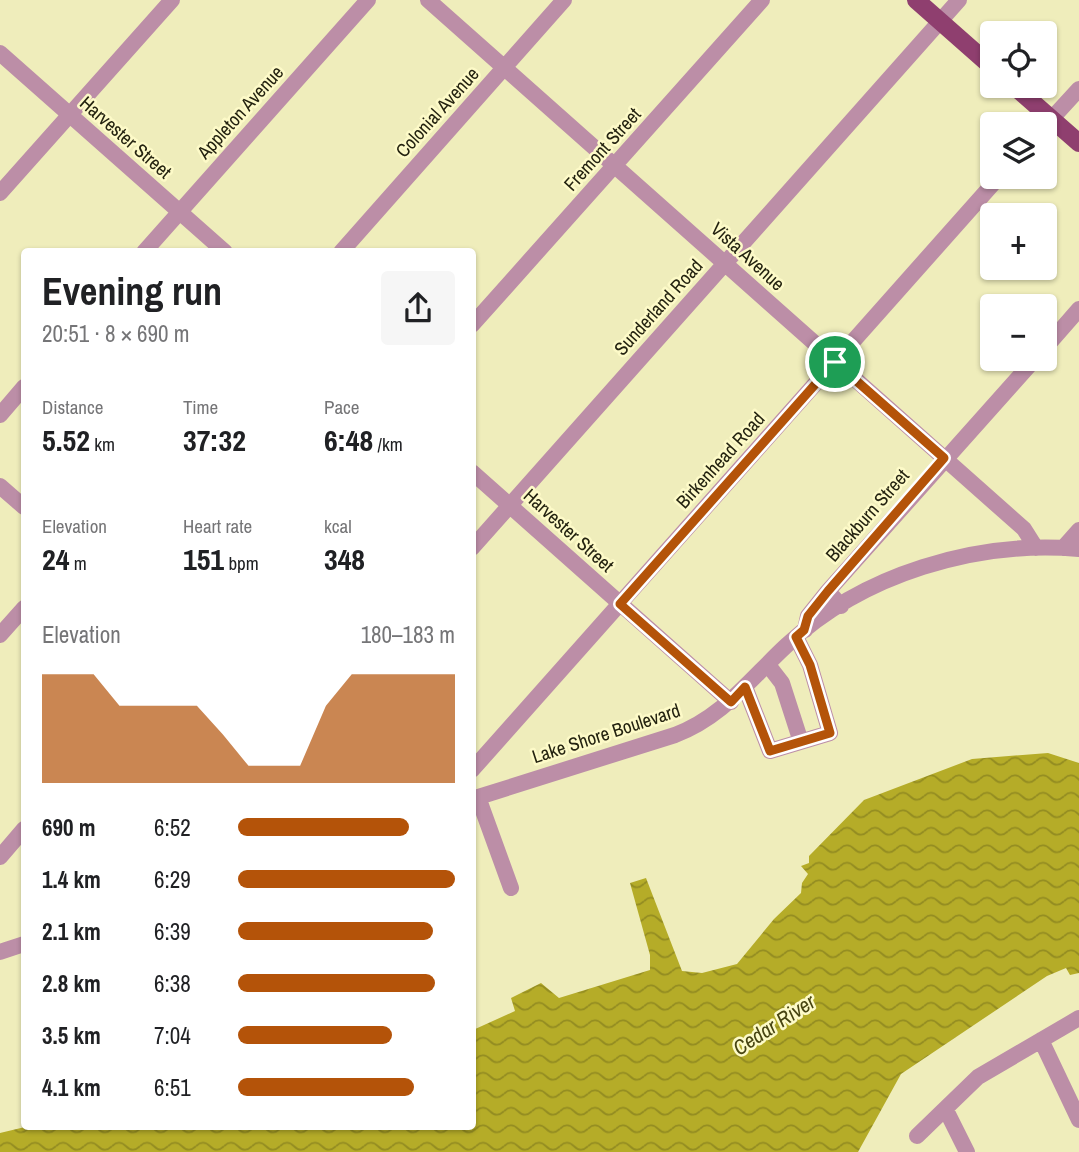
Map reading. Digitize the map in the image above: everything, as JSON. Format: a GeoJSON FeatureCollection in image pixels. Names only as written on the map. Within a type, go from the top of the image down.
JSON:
{"type":"FeatureCollection","features":[{"type":"Feature","properties":{"kind":"main road"},"geometry":{"type":"LineString","coordinates":[[916,0],[980,56]]}},
{"type":"Feature","properties":{"kind":"main road"},"geometry":{"type":"LineString","coordinates":[[1025,98],[1039,112]]}},
{"type":"Feature","properties":{"kind":"main road"},"geometry":{"type":"LineString","coordinates":[[1057,128],[1079,143]]}},
{"type":"Feature","properties":{"kind":"street"},"geometry":{"type":"LineString","coordinates":[[0,193],[172,0]]}},
{"type":"Feature","properties":{"kind":"street","name":"Appleton Avenue"},"geometry":{"type":"LineString","coordinates":[[148,248],[368,0]]}},
{"type":"Feature","properties":{"kind":"street","name":"Vista Avenue"},"geometry":{"type":"LineString","coordinates":[[428,0],[1024,529],[1036,548]]}},
{"type":"Feature","properties":{"kind":"street","name":"Colonial Avenue"},"geometry":{"type":"LineString","coordinates":[[345,248],[564,0]]}},
{"type":"Feature","properties":{"kind":"street","name":"Fremont Street"},"geometry":{"type":"LineString","coordinates":[[476,321],[762,0]]}},
{"type":"Feature","properties":{"kind":"street","name":"Sunderland Road"},"geometry":{"type":"LineString","coordinates":[[476,544],[959,0]]}},
{"type":"Feature","properties":{"kind":"street","name":"Harvester Street"},"geometry":{"type":"LineString","coordinates":[[0,53],[220,248]]}},
{"type":"Feature","properties":{"kind":"street"},"geometry":{"type":"LineString","coordinates":[[1057,112],[1079,89]]}},
{"type":"Feature","properties":{"kind":"street","name":"Birkenhead Road"},"geometry":{"type":"LineString","coordinates":[[476,766],[988,189]]}},
{"type":"Feature","properties":{"kind":"street"},"geometry":{"type":"LineString","coordinates":[[1057,334],[1079,309]]}},
{"type":"Feature","properties":{"kind":"street","name":"Blackburn Street"},"geometry":{"type":"LineString","coordinates":[[841,606],[828,591],[1024,371]]}},
{"type":"Feature","properties":{"kind":"street"},"geometry":{"type":"LineString","coordinates":[[0,415],[21,390]]}},
{"type":"Feature","properties":{"kind":"street","name":"Harvester Street"},"geometry":{"type":"LineString","coordinates":[[476,476],[731,702]]}},
{"type":"Feature","properties":{"kind":"street"},"geometry":{"type":"LineString","coordinates":[[0,486],[21,505]]}},
{"type":"Feature","properties":{"kind":"street"},"geometry":{"type":"LineString","coordinates":[[1071,548],[1079,530]]}},
{"type":"Feature","properties":{"kind":"street","name":"Lake Shore Boulevard"},"geometry":{"type":"LineString","coordinates":[[476,798],[686,730],[731,702],[800,633],[841,606],[890,580],[937,563],[1036,548],[1071,548]]}},
{"type":"Feature","properties":{"kind":"street"},"geometry":{"type":"LineString","coordinates":[[745,687],[770,751],[830,733],[800,633],[808,616],[828,591]]}},
{"type":"Feature","properties":{"kind":"street"},"geometry":{"type":"LineString","coordinates":[[0,635],[21,611]]}},
{"type":"Feature","properties":{"kind":"street"},"geometry":{"type":"LineString","coordinates":[[768,665],[782,683],[801,742]]}},
{"type":"Feature","properties":{"kind":"street"},"geometry":{"type":"LineString","coordinates":[[476,800],[511,888]]}},
{"type":"Feature","properties":{"kind":"street"},"geometry":{"type":"LineString","coordinates":[[0,857],[21,832]]}},
{"type":"Feature","properties":{"kind":"street"},"geometry":{"type":"LineString","coordinates":[[0,952],[21,945]]}},
{"type":"Feature","properties":{"kind":"street"},"geometry":{"type":"LineString","coordinates":[[917,1136],[978,1077],[1079,1018]]}},
{"type":"Feature","properties":{"kind":"street"},"geometry":{"type":"LineString","coordinates":[[1041,1040],[1079,1120]]}},
{"type":"Feature","properties":{"kind":"street"},"geometry":{"type":"LineString","coordinates":[[946,1110],[967,1152]]}},
{"type":"Feature","properties":{"kind":"water","name":"Cedar River"},"geometry":{"type":"Polygon","coordinates":[[[1048,753],[1079,763],[1079,973],[1070,975],[1066,968],[1047,976],[901,1074],[858,1152],[0,1152],[0,1133],[21,1128],[476,1130],[476,1029],[515,1011],[511,998],[541,983],[559,998],[650,970],[650,955],[630,883],[646,878],[682,971],[702,973],[737,964],[774,919],[801,893],[802,883],[808,874],[801,866],[809,863],[809,856],[864,800],[972,759],[1048,753]]]}},
{"type":"Feature","properties":{"kind":"route"},"geometry":{"type":"LineString","coordinates":[[835,362],[944,458],[828,591],[808,616],[804,630],[796,637],[810,665],[830,733],[770,751],[745,687],[731,702],[620,604],[835,362]]}}]}
